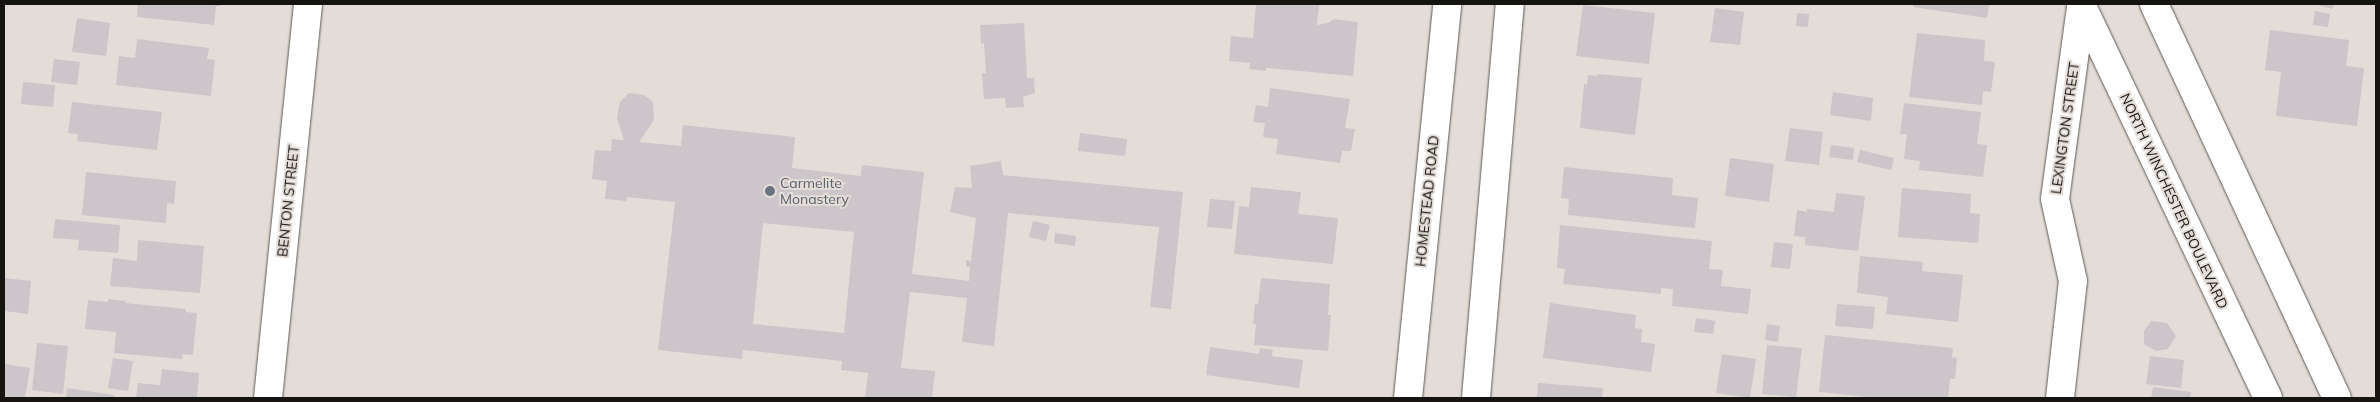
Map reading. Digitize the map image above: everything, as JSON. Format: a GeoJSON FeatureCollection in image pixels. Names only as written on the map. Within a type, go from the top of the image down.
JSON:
{"type":"FeatureCollection","features":[{"type":"Feature","properties":{"kind":"main road","name":"BENTON STREET"},"geometry":{"type":"LineString","coordinates":[[268,398],[308,4]]}},
{"type":"Feature","properties":{"kind":"main road","name":"HOMESTEAD ROAD"},"geometry":{"type":"LineString","coordinates":[[1408,398],[1447,4]]}},
{"type":"Feature","properties":{"kind":"main road"},"geometry":{"type":"LineString","coordinates":[[1476,398],[1510,4]]}},
{"type":"Feature","properties":{"kind":"main road"},"geometry":{"type":"LineString","coordinates":[[2154,4],[2338,398]]}},
{"type":"Feature","properties":{"kind":"main road","name":"LEXINGTON STREET"},"geometry":{"type":"LineString","coordinates":[[2060,398],[2073,282],[2055,199],[2081,5]]}},
{"type":"Feature","properties":{"kind":"main road","name":"NORTH WINCHESTER BOULEVARD"},"geometry":{"type":"LineString","coordinates":[[2081,5],[2268,398]]}},
{"type":"Feature","properties":{"kind":"building"},"geometry":{"type":"Polygon","coordinates":[[[138,4],[221,4],[221,6],[216,6],[214,25],[137,17],[138,4]]]}},
{"type":"Feature","properties":{"kind":"building"},"geometry":{"type":"Polygon","coordinates":[[[1256,4],[1319,5],[1317,25],[1328,23],[1334,19],[1358,22],[1353,76],[1266,68],[1266,71],[1249,69],[1250,63],[1229,61],[1231,36],[1253,38],[1256,4]]]}},
{"type":"Feature","properties":{"kind":"building"},"geometry":{"type":"Polygon","coordinates":[[[1913,4],[1989,4],[1987,18],[1913,7],[1913,4]]]}},
{"type":"Feature","properties":{"kind":"building"},"geometry":{"type":"Polygon","coordinates":[[[2314,4],[2334,4],[2333,9],[2314,4]]]}},
{"type":"Feature","properties":{"kind":"building"},"geometry":{"type":"Polygon","coordinates":[[[1583,5],[1655,13],[1649,64],[1576,56],[1583,5]]]}},
{"type":"Feature","properties":{"kind":"building"},"geometry":{"type":"Polygon","coordinates":[[[1715,8],[1744,12],[1740,45],[1710,42],[1715,8]]]}},
{"type":"Feature","properties":{"kind":"building"},"geometry":{"type":"Polygon","coordinates":[[[2315,11],[2330,14],[2328,27],[2313,25],[2315,11]]]}},
{"type":"Feature","properties":{"kind":"building"},"geometry":{"type":"Polygon","coordinates":[[[1797,13],[1809,14],[1808,27],[1796,26],[1797,13]]]}},
{"type":"Feature","properties":{"kind":"building"},"geometry":{"type":"Polygon","coordinates":[[[77,18],[110,23],[106,56],[72,52],[77,18]]]}},
{"type":"Feature","properties":{"kind":"building"},"geometry":{"type":"Polygon","coordinates":[[[1024,23],[1027,78],[1034,78],[1035,93],[1023,97],[1024,107],[1006,108],[1005,98],[984,99],[982,73],[986,73],[984,43],[981,44],[980,25],[1024,23]]]}},
{"type":"Feature","properties":{"kind":"building"},"geometry":{"type":"Polygon","coordinates":[[[2270,30],[2349,40],[2346,66],[2364,68],[2357,126],[2276,116],[2281,72],[2265,70],[2270,30]]]}},
{"type":"Feature","properties":{"kind":"building"},"geometry":{"type":"Polygon","coordinates":[[[1917,33],[1985,40],[1984,61],[1995,62],[1991,92],[1983,91],[1982,105],[1909,97],[1917,33]]]}},
{"type":"Feature","properties":{"kind":"building"},"geometry":{"type":"Polygon","coordinates":[[[137,39],[209,48],[207,59],[215,60],[211,96],[116,85],[119,56],[135,58],[137,39]]]}},
{"type":"Feature","properties":{"kind":"building"},"geometry":{"type":"Polygon","coordinates":[[[54,59],[80,62],[77,85],[51,82],[54,59]]]}},
{"type":"Feature","properties":{"kind":"building"},"geometry":{"type":"Polygon","coordinates":[[[1597,74],[1642,78],[1635,135],[1580,128],[1584,84],[1587,85],[1588,75],[1597,76],[1597,74]]]}},
{"type":"Feature","properties":{"kind":"building"},"geometry":{"type":"Polygon","coordinates":[[[23,82],[55,85],[53,107],[21,104],[23,82]]]}},
{"type":"Feature","properties":{"kind":"building"},"geometry":{"type":"Polygon","coordinates":[[[1270,88],[1350,99],[1345,128],[1355,129],[1351,151],[1342,151],[1340,163],[1276,154],[1278,139],[1263,137],[1265,123],[1253,122],[1256,105],[1268,107],[1270,88]]]}},
{"type":"Feature","properties":{"kind":"building"},"geometry":{"type":"Polygon","coordinates":[[[1833,92],[1873,98],[1871,121],[1830,115],[1833,92]]]}},
{"type":"Feature","properties":{"kind":"building"},"geometry":{"type":"Polygon","coordinates":[[[629,93],[644,95],[653,102],[654,120],[639,142],[681,146],[683,125],[795,137],[792,168],[861,176],[862,165],[924,172],[912,274],[969,281],[970,267],[966,267],[966,260],[971,261],[976,218],[950,212],[955,187],[972,188],[970,166],[1001,161],[1003,175],[1183,192],[1171,309],[1150,307],[1159,227],[1008,213],[994,346],[962,342],[967,298],[910,292],[901,368],[935,371],[932,398],[865,398],[868,373],[841,370],[842,361],[743,350],[742,359],[658,350],[675,202],[627,197],[626,201],[605,199],[607,181],[592,179],[595,150],[611,151],[612,139],[624,140],[617,118],[620,102],[629,93]],[[763,223],[753,324],[844,333],[854,232],[763,223]]]}},
{"type":"Feature","properties":{"kind":"building"},"geometry":{"type":"Polygon","coordinates":[[[72,102],[162,112],[157,150],[77,141],[78,134],[68,133],[72,102]]]}},
{"type":"Feature","properties":{"kind":"building"},"geometry":{"type":"Polygon","coordinates":[[[1904,103],[1981,112],[1977,144],[1987,145],[1983,177],[1919,170],[1920,161],[1904,159],[1907,134],[1900,134],[1904,103]]]}},
{"type":"Feature","properties":{"kind":"building"},"geometry":{"type":"Polygon","coordinates":[[[1790,128],[1823,132],[1819,165],[1785,161],[1790,128]]]}},
{"type":"Feature","properties":{"kind":"building"},"geometry":{"type":"Polygon","coordinates":[[[1080,133],[1127,139],[1125,156],[1078,151],[1080,133]]]}},
{"type":"Feature","properties":{"kind":"building"},"geometry":{"type":"Polygon","coordinates":[[[1831,145],[1854,148],[1853,160],[1829,157],[1831,145]]]}},
{"type":"Feature","properties":{"kind":"building"},"geometry":{"type":"Polygon","coordinates":[[[1860,150],[1894,158],[1891,170],[1857,162],[1860,150]]]}},
{"type":"Feature","properties":{"kind":"building"},"geometry":{"type":"Polygon","coordinates":[[[1730,158],[1774,164],[1769,202],[1725,196],[1730,158]]]}},
{"type":"Feature","properties":{"kind":"building"},"geometry":{"type":"Polygon","coordinates":[[[1564,167],[1673,178],[1672,195],[1698,198],[1695,228],[1568,215],[1569,199],[1561,198],[1564,167]]]}},
{"type":"Feature","properties":{"kind":"building"},"geometry":{"type":"Polygon","coordinates":[[[86,172],[176,181],[174,204],[167,203],[166,223],[82,215],[86,172]]]}},
{"type":"Feature","properties":{"kind":"building"},"geometry":{"type":"Polygon","coordinates":[[[1251,187],[1301,192],[1298,214],[1338,218],[1333,264],[1234,254],[1239,206],[1249,207],[1251,187]]]}},
{"type":"Feature","properties":{"kind":"building"},"geometry":{"type":"Polygon","coordinates":[[[1902,188],[1971,194],[1970,213],[1980,214],[1978,243],[1898,237],[1902,188]]]}},
{"type":"Feature","properties":{"kind":"building"},"geometry":{"type":"Polygon","coordinates":[[[1836,193],[1865,196],[1858,251],[1805,245],[1805,237],[1794,236],[1797,210],[1807,212],[1807,209],[1834,212],[1836,193]]]}},
{"type":"Feature","properties":{"kind":"building"},"geometry":{"type":"Polygon","coordinates":[[[1210,199],[1235,201],[1232,229],[1207,227],[1210,199]]]}},
{"type":"Feature","properties":{"kind":"building"},"geometry":{"type":"Polygon","coordinates":[[[55,219],[120,225],[118,253],[78,250],[79,240],[53,238],[55,219]]]}},
{"type":"Feature","properties":{"kind":"building"},"geometry":{"type":"Polygon","coordinates":[[[1033,221],[1050,225],[1046,241],[1029,237],[1033,221]]]}},
{"type":"Feature","properties":{"kind":"building"},"geometry":{"type":"Polygon","coordinates":[[[1560,225],[1712,241],[1709,269],[1723,270],[1721,286],[1751,289],[1748,314],[1672,306],[1673,289],[1661,288],[1661,294],[1563,284],[1565,269],[1557,268],[1560,225]]]}},
{"type":"Feature","properties":{"kind":"building"},"geometry":{"type":"Polygon","coordinates":[[[1055,233],[1076,236],[1075,246],[1054,243],[1055,233]]]}},
{"type":"Feature","properties":{"kind":"building"},"geometry":{"type":"Polygon","coordinates":[[[138,240],[204,246],[200,293],[110,286],[113,258],[137,261],[138,240]]]}},
{"type":"Feature","properties":{"kind":"building"},"geometry":{"type":"Polygon","coordinates":[[[1774,242],[1793,244],[1790,269],[1771,267],[1774,242]]]}},
{"type":"Feature","properties":{"kind":"building"},"geometry":{"type":"Polygon","coordinates":[[[1860,256],[1923,262],[1922,271],[1963,275],[1958,322],[1886,314],[1888,297],[1857,293],[1860,256]]]}},
{"type":"Feature","properties":{"kind":"building"},"geometry":{"type":"Polygon","coordinates":[[[4,278],[31,281],[28,314],[4,311],[4,278]]]}},
{"type":"Feature","properties":{"kind":"building"},"geometry":{"type":"Polygon","coordinates":[[[1261,278],[1330,284],[1328,315],[1331,315],[1328,351],[1254,345],[1256,324],[1253,324],[1255,304],[1258,304],[1261,278]]]}},
{"type":"Feature","properties":{"kind":"building"},"geometry":{"type":"Polygon","coordinates":[[[108,299],[126,301],[125,303],[186,309],[186,312],[197,313],[193,355],[182,354],[182,359],[114,353],[116,332],[85,329],[88,300],[108,302],[108,299]]]}},
{"type":"Feature","properties":{"kind":"building"},"geometry":{"type":"Polygon","coordinates":[[[1550,303],[1636,315],[1635,328],[1642,329],[1641,342],[1655,344],[1651,372],[1543,358],[1550,303]]]}},
{"type":"Feature","properties":{"kind":"building"},"geometry":{"type":"Polygon","coordinates":[[[1837,304],[1875,307],[1873,329],[1835,326],[1837,304]]]}},
{"type":"Feature","properties":{"kind":"building"},"geometry":{"type":"Polygon","coordinates":[[[1696,318],[1715,321],[1713,334],[1694,332],[1696,318]]]}},
{"type":"Feature","properties":{"kind":"building"},"geometry":{"type":"Polygon","coordinates":[[[2151,321],[2167,323],[2176,336],[2168,349],[2156,351],[2144,344],[2144,331],[2151,321]]]}},
{"type":"Feature","properties":{"kind":"building"},"geometry":{"type":"Polygon","coordinates":[[[1767,324],[1780,326],[1778,342],[1765,340],[1767,324]]]}},
{"type":"Feature","properties":{"kind":"building"},"geometry":{"type":"Polygon","coordinates":[[[1825,335],[1953,348],[1952,357],[1957,358],[1955,379],[1950,379],[1948,398],[1878,398],[1819,392],[1825,335]]]}},
{"type":"Feature","properties":{"kind":"building"},"geometry":{"type":"Polygon","coordinates":[[[37,343],[68,346],[63,394],[32,390],[37,343]]]}},
{"type":"Feature","properties":{"kind":"building"},"geometry":{"type":"Polygon","coordinates":[[[1767,345],[1802,348],[1796,397],[1762,394],[1767,345]]]}},
{"type":"Feature","properties":{"kind":"building"},"geometry":{"type":"Polygon","coordinates":[[[1210,347],[1259,354],[1260,348],[1273,350],[1272,356],[1303,360],[1299,388],[1206,375],[1210,347]]]}},
{"type":"Feature","properties":{"kind":"building"},"geometry":{"type":"Polygon","coordinates":[[[1722,354],[1756,359],[1750,398],[1716,393],[1722,354]]]}},
{"type":"Feature","properties":{"kind":"building"},"geometry":{"type":"Polygon","coordinates":[[[2150,356],[2184,360],[2181,388],[2146,384],[2150,356]]]}},
{"type":"Feature","properties":{"kind":"building"},"geometry":{"type":"Polygon","coordinates":[[[113,358],[133,361],[128,391],[108,388],[113,358]]]}},
{"type":"Feature","properties":{"kind":"building"},"geometry":{"type":"Polygon","coordinates":[[[4,364],[30,368],[25,398],[4,398],[4,364]]]}},
{"type":"Feature","properties":{"kind":"building"},"geometry":{"type":"Polygon","coordinates":[[[162,369],[199,373],[197,398],[136,398],[138,383],[160,385],[162,369]]]}},
{"type":"Feature","properties":{"kind":"building"},"geometry":{"type":"Polygon","coordinates":[[[1538,383],[1603,388],[1602,398],[1537,398],[1538,383]]]}},
{"type":"Feature","properties":{"kind":"building"},"geometry":{"type":"Polygon","coordinates":[[[2153,387],[2191,392],[2190,398],[2151,398],[2153,387]]]}},
{"type":"Feature","properties":{"kind":"building"},"geometry":{"type":"Polygon","coordinates":[[[67,388],[114,395],[114,398],[66,398],[67,388]]]}},
{"type":"Feature","properties":{"kind":"place","name":"Carmelite Monastery"},"geometry":{"type":"Point","coordinates":[770,191]}}]}
